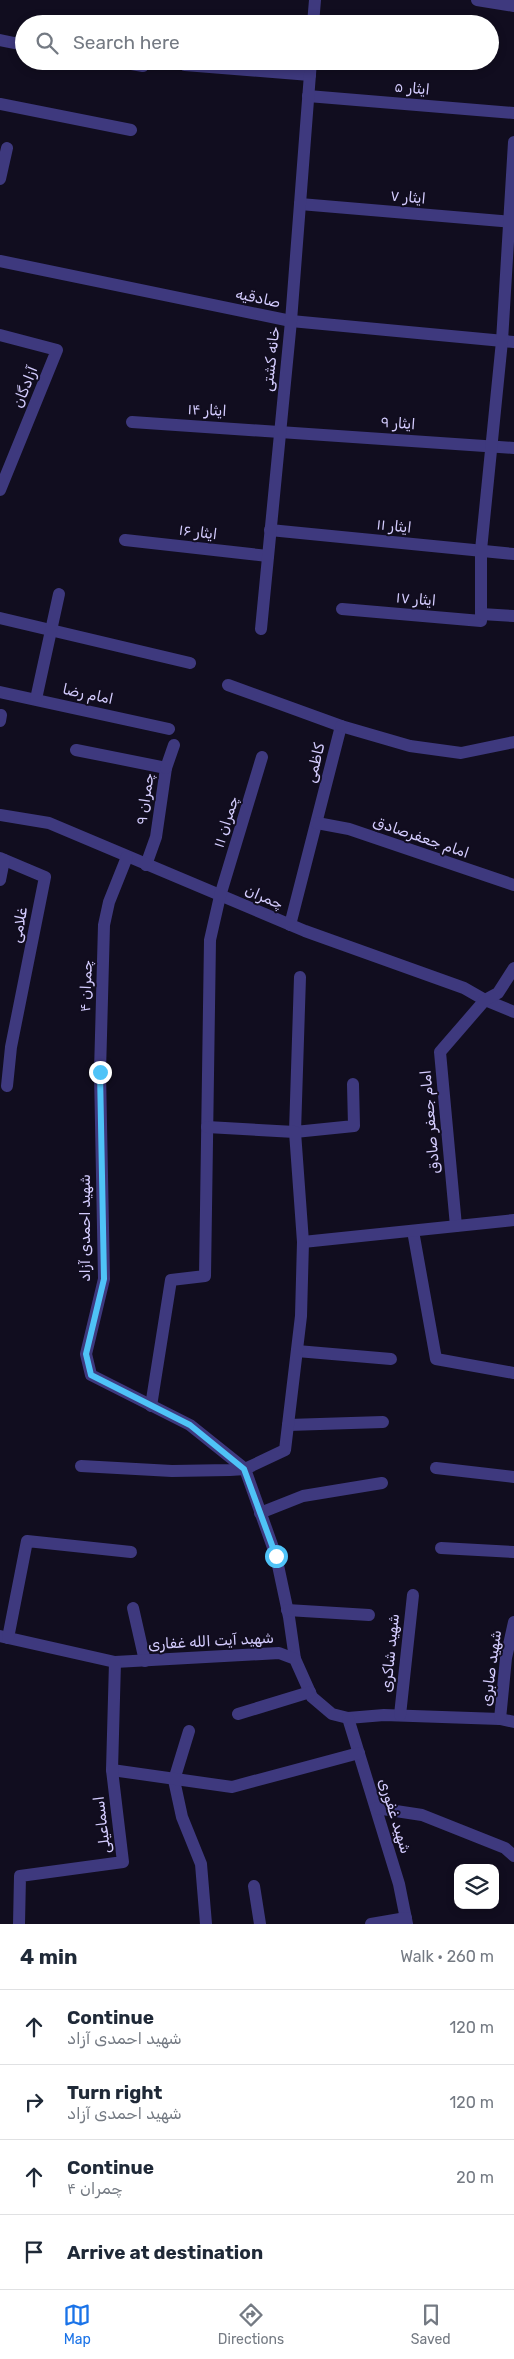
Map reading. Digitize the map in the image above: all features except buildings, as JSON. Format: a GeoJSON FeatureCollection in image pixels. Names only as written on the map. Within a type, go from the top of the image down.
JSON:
{"type":"FeatureCollection","features":[{"type":"Feature","properties":{"kind":"street"},"geometry":{"type":"LineString","coordinates":[[314,15],[315,0]]}},
{"type":"Feature","properties":{"kind":"street"},"geometry":{"type":"LineString","coordinates":[[477,0],[514,6]]}},
{"type":"Feature","properties":{"kind":"street"},"geometry":{"type":"LineString","coordinates":[[0,40],[15,43]]}},
{"type":"Feature","properties":{"kind":"street"},"geometry":{"type":"LineString","coordinates":[[248,70],[310,75]]}},
{"type":"Feature","properties":{"kind":"street","name":"خانه کشتی"},"geometry":{"type":"LineString","coordinates":[[260,629],[291,321],[310,70]]}},
{"type":"Feature","properties":{"kind":"street","name":"ایثار ۵"},"geometry":{"type":"LineString","coordinates":[[308,96],[514,113]]}},
{"type":"Feature","properties":{"kind":"street"},"geometry":{"type":"LineString","coordinates":[[0,104],[131,130]]}},
{"type":"Feature","properties":{"kind":"street"},"geometry":{"type":"LineString","coordinates":[[481,614],[481,550],[491,446],[508,342],[514,142]]}},
{"type":"Feature","properties":{"kind":"street"},"geometry":{"type":"LineString","coordinates":[[0,179],[7,148]]}},
{"type":"Feature","properties":{"kind":"street","name":"ایثار ۷"},"geometry":{"type":"LineString","coordinates":[[300,204],[512,222]]}},
{"type":"Feature","properties":{"kind":"street","name":"صادقیه"},"geometry":{"type":"LineString","coordinates":[[0,261],[291,321],[508,342]]}},
{"type":"Feature","properties":{"kind":"street","name":"آزادگان"},"geometry":{"type":"LineString","coordinates":[[0,335],[57,350],[0,490]]}},
{"type":"Feature","properties":{"kind":"street","name":"ایثار ۱۴"},"geometry":{"type":"LineString","coordinates":[[132,422],[280,430]]}},
{"type":"Feature","properties":{"kind":"street","name":"ایثار ۹"},"geometry":{"type":"LineString","coordinates":[[280,430],[514,448]]}},
{"type":"Feature","properties":{"kind":"street","name":"ایثار ۱۱"},"geometry":{"type":"LineString","coordinates":[[270,530],[514,554]]}},
{"type":"Feature","properties":{"kind":"street","name":"ایثار ۱۶"},"geometry":{"type":"LineString","coordinates":[[125,540],[268,556]]}},
{"type":"Feature","properties":{"kind":"street"},"geometry":{"type":"LineString","coordinates":[[36,700],[59,594]]}},
{"type":"Feature","properties":{"kind":"street","name":"ایثار ۱۷"},"geometry":{"type":"LineString","coordinates":[[342,609],[481,620],[481,614],[514,616]]}},
{"type":"Feature","properties":{"kind":"street"},"geometry":{"type":"LineString","coordinates":[[0,618],[190,663]]}},
{"type":"Feature","properties":{"kind":"street"},"geometry":{"type":"LineString","coordinates":[[228,684],[341,726],[410,746],[461,753],[514,742]]}},
{"type":"Feature","properties":{"kind":"street","name":"امام رضا"},"geometry":{"type":"LineString","coordinates":[[0,692],[169,729]]}},
{"type":"Feature","properties":{"kind":"street","name":"کاظمی"},"geometry":{"type":"LineString","coordinates":[[290,925],[318,823],[341,726]]}},
{"type":"Feature","properties":{"kind":"street"},"geometry":{"type":"LineString","coordinates":[[166,768],[174,745]]}},
{"type":"Feature","properties":{"kind":"street","name":"چمران ۹"},"geometry":{"type":"LineString","coordinates":[[76,750],[166,768],[156,837],[146,865]]}},
{"type":"Feature","properties":{"kind":"street","name":"چمران ۱۱"},"geometry":{"type":"LineString","coordinates":[[151,1406],[171,1280],[205,1276],[210,940],[220,896],[262,757]]}},
{"type":"Feature","properties":{"kind":"street","name":"چمران"},"geometry":{"type":"LineString","coordinates":[[0,815],[48,823],[290,925],[464,988],[485,1000],[514,1012]]}},
{"type":"Feature","properties":{"kind":"street","name":"امام جعفرصادق"},"geometry":{"type":"LineString","coordinates":[[318,823],[349,829],[514,885]]}},
{"type":"Feature","properties":{"kind":"street","name":"چمران ۴"},"geometry":{"type":"LineString","coordinates":[[101,1120],[104,925],[126,857]]}},
{"type":"Feature","properties":{"kind":"street"},"geometry":{"type":"LineString","coordinates":[[0,880],[2,859]]}},
{"type":"Feature","properties":{"kind":"street","name":"غلامی"},"geometry":{"type":"LineString","coordinates":[[2,859],[44,877],[11,1047],[7,1086]]}},
{"type":"Feature","properties":{"kind":"street","name":"امام جعفر صادق"},"geometry":{"type":"LineString","coordinates":[[456,1226],[440,1052],[485,1000],[498,993],[514,968]]}},
{"type":"Feature","properties":{"kind":"street"},"geometry":{"type":"LineString","coordinates":[[81,1466],[172,1471],[244,1469],[285,1450],[301,1316],[304,1242],[295,1132],[300,977]]}},
{"type":"Feature","properties":{"kind":"street"},"geometry":{"type":"LineString","coordinates":[[207,1127],[295,1132],[354,1126],[353,1084]]}},
{"type":"Feature","properties":{"kind":"street","name":"شهید احمدی آزاد"},"geometry":{"type":"LineString","coordinates":[[101,1120],[104,1279],[86,1354],[91,1375],[190,1425],[244,1469]]}},
{"type":"Feature","properties":{"kind":"street"},"geometry":{"type":"LineString","coordinates":[[304,1242],[514,1220]]}},
{"type":"Feature","properties":{"kind":"street"},"geometry":{"type":"LineString","coordinates":[[413,1230],[436,1360],[514,1373]]}},
{"type":"Feature","properties":{"kind":"street"},"geometry":{"type":"LineString","coordinates":[[297,1351],[391,1359]]}},
{"type":"Feature","properties":{"kind":"street"},"geometry":{"type":"LineString","coordinates":[[288,1425],[383,1422]]}},
{"type":"Feature","properties":{"kind":"street"},"geometry":{"type":"LineString","coordinates":[[436,1468],[514,1477]]}},
{"type":"Feature","properties":{"kind":"street"},"geometry":{"type":"LineString","coordinates":[[244,1469],[276,1556],[295,1659],[312,1697],[332,1714],[348,1718],[400,1715],[500,1719],[514,1722]]}},
{"type":"Feature","properties":{"kind":"street"},"geometry":{"type":"LineString","coordinates":[[260,1513],[303,1496],[382,1483]]}},
{"type":"Feature","properties":{"kind":"street"},"geometry":{"type":"LineString","coordinates":[[4,1637],[27,1541],[131,1552]]}},
{"type":"Feature","properties":{"kind":"street"},"geometry":{"type":"LineString","coordinates":[[441,1548],[514,1552]]}},
{"type":"Feature","properties":{"kind":"street","name":"شهید شاکری"},"geometry":{"type":"LineString","coordinates":[[400,1715],[413,1595]]}},
{"type":"Feature","properties":{"kind":"street"},"geometry":{"type":"LineString","coordinates":[[133,1608],[145,1660]]}},
{"type":"Feature","properties":{"kind":"street"},"geometry":{"type":"LineString","coordinates":[[287,1610],[369,1616]]}},
{"type":"Feature","properties":{"kind":"street","name":"شهید صابری"},"geometry":{"type":"LineString","coordinates":[[500,1719],[506,1658],[514,1622]]}},
{"type":"Feature","properties":{"kind":"street","name":"شهید آیت الله غفاری"},"geometry":{"type":"LineString","coordinates":[[4,1637],[115,1662],[278,1653],[295,1659]]}},
{"type":"Feature","properties":{"kind":"street","name":"اسماعیلی"},"geometry":{"type":"LineString","coordinates":[[19,1924],[20,1876],[123,1862],[112,1770],[115,1662]]}},
{"type":"Feature","properties":{"kind":"street"},"geometry":{"type":"LineString","coordinates":[[238,1714],[310,1692]]}},
{"type":"Feature","properties":{"kind":"street","name":"شهید غفوری"},"geometry":{"type":"LineString","coordinates":[[348,1718],[399,1884],[407,1921]]}},
{"type":"Feature","properties":{"kind":"street"},"geometry":{"type":"LineString","coordinates":[[189,1731],[174,1780],[182,1817],[201,1864],[206,1924]]}},
{"type":"Feature","properties":{"kind":"street"},"geometry":{"type":"LineString","coordinates":[[112,1770],[232,1787],[359,1753]]}},
{"type":"Feature","properties":{"kind":"street"},"geometry":{"type":"LineString","coordinates":[[376,1808],[422,1815],[504,1848],[514,1856]]}},
{"type":"Feature","properties":{"kind":"street"},"geometry":{"type":"LineString","coordinates":[[254,1886],[260,1924]]}},
{"type":"Feature","properties":{"kind":"street"},"geometry":{"type":"LineString","coordinates":[[371,1924],[407,1921]]}},
{"type":"Feature","properties":{"kind":"route"},"geometry":{"type":"LineString","coordinates":[[100,1072],[104,1279],[86,1354],[91,1375],[190,1425],[244,1469],[276,1556]]}}]}
